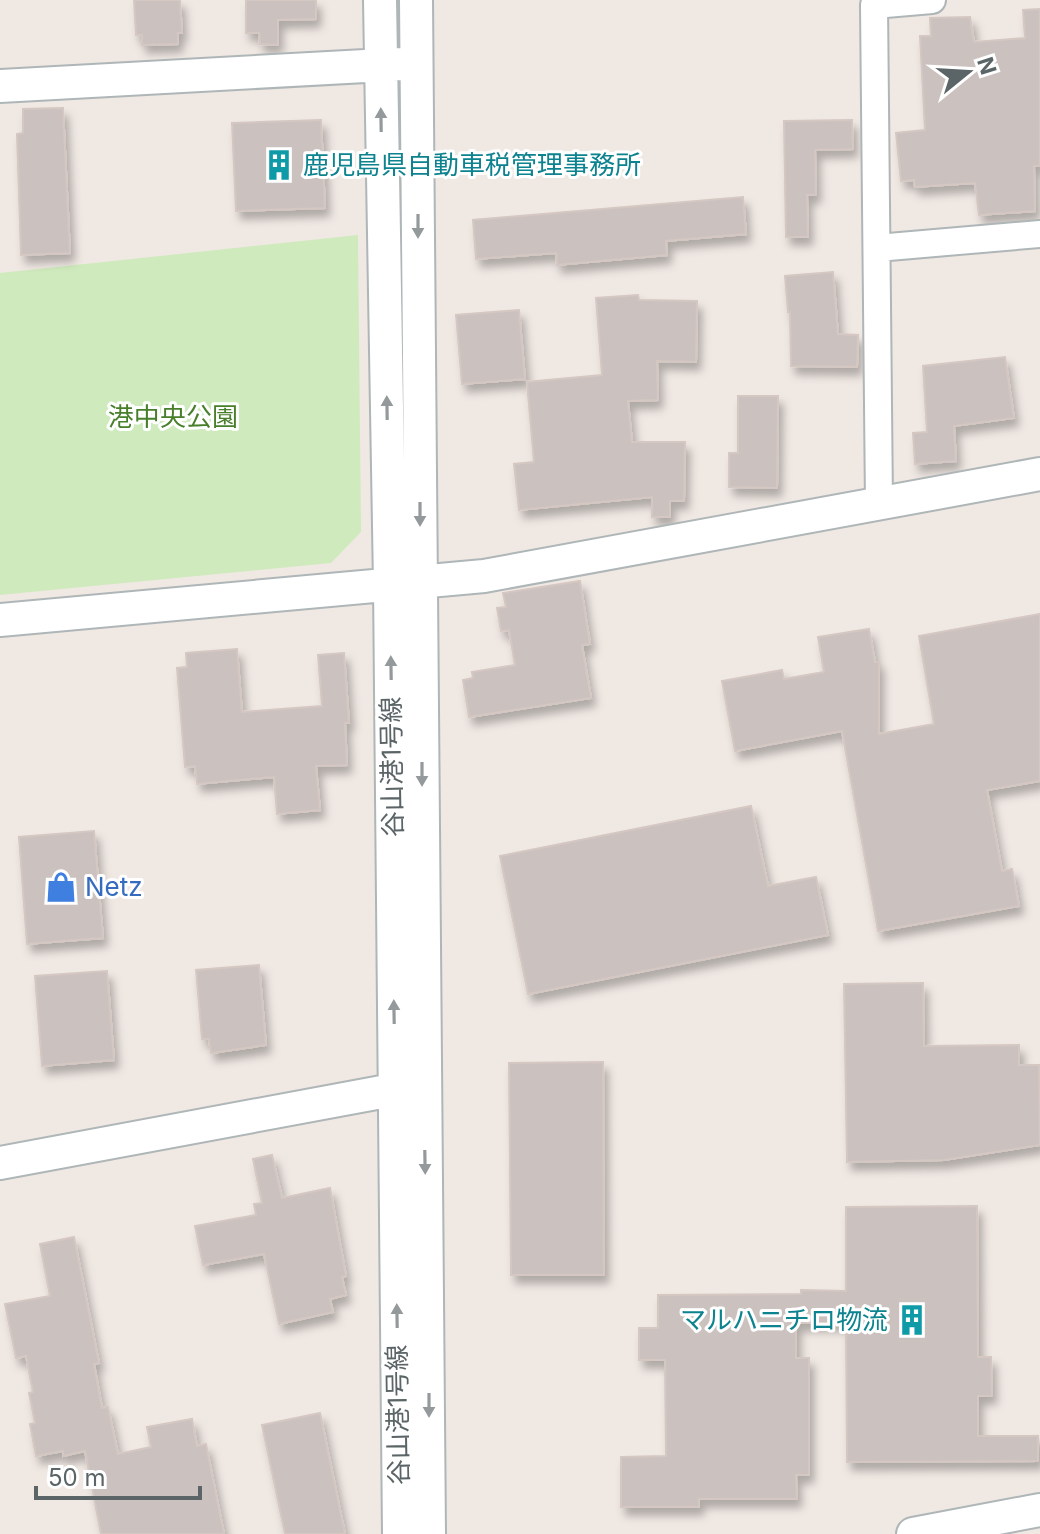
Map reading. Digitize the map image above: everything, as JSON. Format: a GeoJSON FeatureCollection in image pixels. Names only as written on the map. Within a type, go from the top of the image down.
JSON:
{"type":"FeatureCollection","features":[{"type":"Feature","properties":{"kind":"street","name":"谷山港1号線"},"geometry":{"type":"LineString","coordinates":[[380,0],[380,65],[405,583]]}},
{"type":"Feature","properties":{"kind":"street","name":"谷山港1号線"},"geometry":{"type":"LineString","coordinates":[[416,0],[405,583],[410,1087],[429,1534]]}},
{"type":"Feature","properties":{"kind":"street"},"geometry":{"type":"LineString","coordinates":[[879,504],[874,5],[932,0]]}},
{"type":"Feature","properties":{"kind":"street"},"geometry":{"type":"LineString","coordinates":[[0,86],[417,64]]}},
{"type":"Feature","properties":{"kind":"street"},"geometry":{"type":"LineString","coordinates":[[877,248],[1040,234]]}},
{"type":"Feature","properties":{"kind":"street"},"geometry":{"type":"LineString","coordinates":[[0,620],[484,576],[1040,474]]}},
{"type":"Feature","properties":{"kind":"street","name":"谷山港1号線"},"geometry":{"type":"LineString","coordinates":[[399,1534],[410,1087]]}},
{"type":"Feature","properties":{"kind":"street"},"geometry":{"type":"LineString","coordinates":[[0,1163],[410,1087]]}},
{"type":"Feature","properties":{"kind":"street"},"geometry":{"type":"LineString","coordinates":[[913,1534],[1040,1510]]}},
{"type":"Feature","properties":{"kind":"green space","name":"港中央公園"},"geometry":{"type":"Polygon","coordinates":[[[358,235],[361,532],[331,563],[0,595],[0,273],[358,235]]]}},
{"type":"Feature","properties":{"kind":"building"},"geometry":{"type":"Polygon","coordinates":[[[134,0],[180,0],[182,33],[178,33],[178,44],[142,45],[142,35],[136,35],[134,0]]]}},
{"type":"Feature","properties":{"kind":"building"},"geometry":{"type":"Polygon","coordinates":[[[246,0],[316,0],[316,19],[278,20],[278,45],[260,44],[259,33],[246,33],[246,0]]]}},
{"type":"Feature","properties":{"kind":"building"},"geometry":{"type":"Polygon","coordinates":[[[1040,9],[1040,166],[1034,166],[1035,211],[979,215],[975,183],[915,187],[914,180],[901,181],[896,133],[925,130],[920,36],[931,36],[930,18],[970,17],[974,42],[1025,38],[1023,10],[1040,9]]]}},
{"type":"Feature","properties":{"kind":"building"},"geometry":{"type":"Polygon","coordinates":[[[63,108],[70,253],[21,255],[17,134],[23,133],[23,109],[63,108]]]}},
{"type":"Feature","properties":{"kind":"building","name":"鹿児島県自動車税管理事務所"},"geometry":{"type":"Polygon","coordinates":[[[321,120],[325,208],[236,211],[232,123],[321,120]]]}},
{"type":"Feature","properties":{"kind":"building"},"geometry":{"type":"Polygon","coordinates":[[[852,120],[853,149],[815,150],[816,195],[807,195],[808,237],[786,237],[784,121],[852,120]]]}},
{"type":"Feature","properties":{"kind":"building"},"geometry":{"type":"Polygon","coordinates":[[[743,197],[746,234],[666,241],[667,255],[557,265],[556,253],[476,259],[473,220],[743,197]]]}},
{"type":"Feature","properties":{"kind":"building"},"geometry":{"type":"Polygon","coordinates":[[[833,272],[838,334],[858,335],[857,367],[791,366],[790,312],[785,276],[833,272]]]}},
{"type":"Feature","properties":{"kind":"building"},"geometry":{"type":"Polygon","coordinates":[[[638,295],[639,300],[697,301],[696,362],[657,361],[658,400],[628,401],[632,442],[685,442],[684,501],[670,501],[670,517],[652,517],[652,497],[519,510],[514,464],[534,462],[527,382],[602,375],[596,298],[638,295]]]}},
{"type":"Feature","properties":{"kind":"building"},"geometry":{"type":"Polygon","coordinates":[[[519,310],[525,379],[462,384],[456,315],[519,310]]]}},
{"type":"Feature","properties":{"kind":"building"},"geometry":{"type":"Polygon","coordinates":[[[1005,357],[1014,418],[954,426],[956,461],[915,464],[913,433],[927,432],[923,366],[1005,357]]]}},
{"type":"Feature","properties":{"kind":"building"},"geometry":{"type":"Polygon","coordinates":[[[738,396],[778,396],[777,488],[729,487],[729,453],[738,453],[738,396]]]}},
{"type":"Feature","properties":{"kind":"building"},"geometry":{"type":"Polygon","coordinates":[[[580,581],[590,644],[582,645],[591,698],[469,717],[463,680],[473,678],[472,672],[515,665],[509,630],[501,631],[497,608],[506,607],[503,593],[580,581]]]}},
{"type":"Feature","properties":{"kind":"building"},"geometry":{"type":"Polygon","coordinates":[[[1040,614],[1040,781],[987,790],[1002,871],[1012,869],[1019,906],[878,931],[842,731],[735,751],[722,681],[782,670],[784,679],[824,672],[818,637],[869,629],[875,662],[879,662],[879,734],[934,724],[919,636],[1040,614]]]}},
{"type":"Feature","properties":{"kind":"building"},"geometry":{"type":"Polygon","coordinates":[[[237,649],[242,712],[322,706],[318,655],[344,653],[349,723],[345,723],[347,765],[316,766],[320,810],[277,814],[274,777],[197,784],[195,766],[185,767],[177,668],[187,667],[186,653],[237,649]]]}},
{"type":"Feature","properties":{"kind":"building"},"geometry":{"type":"Polygon","coordinates":[[[751,806],[768,886],[816,877],[828,935],[528,994],[500,856],[751,806]]]}},
{"type":"Feature","properties":{"kind":"building","name":"Netz"},"geometry":{"type":"Polygon","coordinates":[[[94,831],[103,938],[27,944],[19,837],[94,831]]]}},
{"type":"Feature","properties":{"kind":"building"},"geometry":{"type":"Polygon","coordinates":[[[259,965],[266,1045],[211,1053],[209,1039],[202,1039],[196,970],[259,965]]]}},
{"type":"Feature","properties":{"kind":"building"},"geometry":{"type":"Polygon","coordinates":[[[107,971],[114,1060],[42,1066],[35,976],[107,971]]]}},
{"type":"Feature","properties":{"kind":"building"},"geometry":{"type":"Polygon","coordinates":[[[923,983],[924,1046],[1019,1045],[1019,1065],[1039,1065],[1040,1145],[944,1160],[847,1162],[844,984],[923,983]]]}},
{"type":"Feature","properties":{"kind":"building"},"geometry":{"type":"Polygon","coordinates":[[[603,1062],[604,1275],[511,1275],[509,1063],[603,1062]]]}},
{"type":"Feature","properties":{"kind":"building"},"geometry":{"type":"Polygon","coordinates":[[[272,1155],[282,1198],[330,1188],[346,1276],[342,1277],[346,1295],[330,1299],[333,1312],[279,1324],[264,1254],[203,1265],[195,1226],[256,1215],[254,1204],[262,1203],[253,1159],[272,1155]]]}},
{"type":"Feature","properties":{"kind":"building"},"geometry":{"type":"Polygon","coordinates":[[[977,1206],[978,1357],[991,1357],[992,1396],[978,1396],[978,1436],[1038,1436],[1038,1461],[847,1462],[846,1323],[796,1323],[796,1358],[809,1358],[809,1475],[796,1475],[797,1499],[699,1499],[699,1507],[621,1507],[621,1457],[666,1456],[665,1360],[639,1360],[639,1328],[658,1328],[658,1295],[846,1291],[846,1207],[977,1206]]]}},
{"type":"Feature","properties":{"kind":"building"},"geometry":{"type":"Polygon","coordinates":[[[74,1237],[99,1363],[94,1364],[102,1408],[108,1407],[118,1454],[151,1447],[147,1427],[192,1419],[197,1446],[206,1444],[224,1534],[101,1534],[85,1451],[63,1456],[63,1451],[36,1456],[30,1424],[35,1423],[29,1393],[33,1392],[26,1356],[16,1358],[5,1304],[50,1296],[40,1244],[74,1237]]]}},
{"type":"Feature","properties":{"kind":"building"},"geometry":{"type":"Polygon","coordinates":[[[320,1413],[345,1534],[285,1534],[262,1425],[320,1413]]]}},
{"type":"Feature","properties":{"kind":"place","name":"鹿児島県自動車税管理事務所"},"geometry":{"type":"Point","coordinates":[279,165]}},
{"type":"Feature","properties":{"kind":"place","name":"Netz"},"geometry":{"type":"Point","coordinates":[61,887]}},
{"type":"Feature","properties":{"kind":"place","name":"マルハニチロ物流"},"geometry":{"type":"Point","coordinates":[912,1320]}}]}
